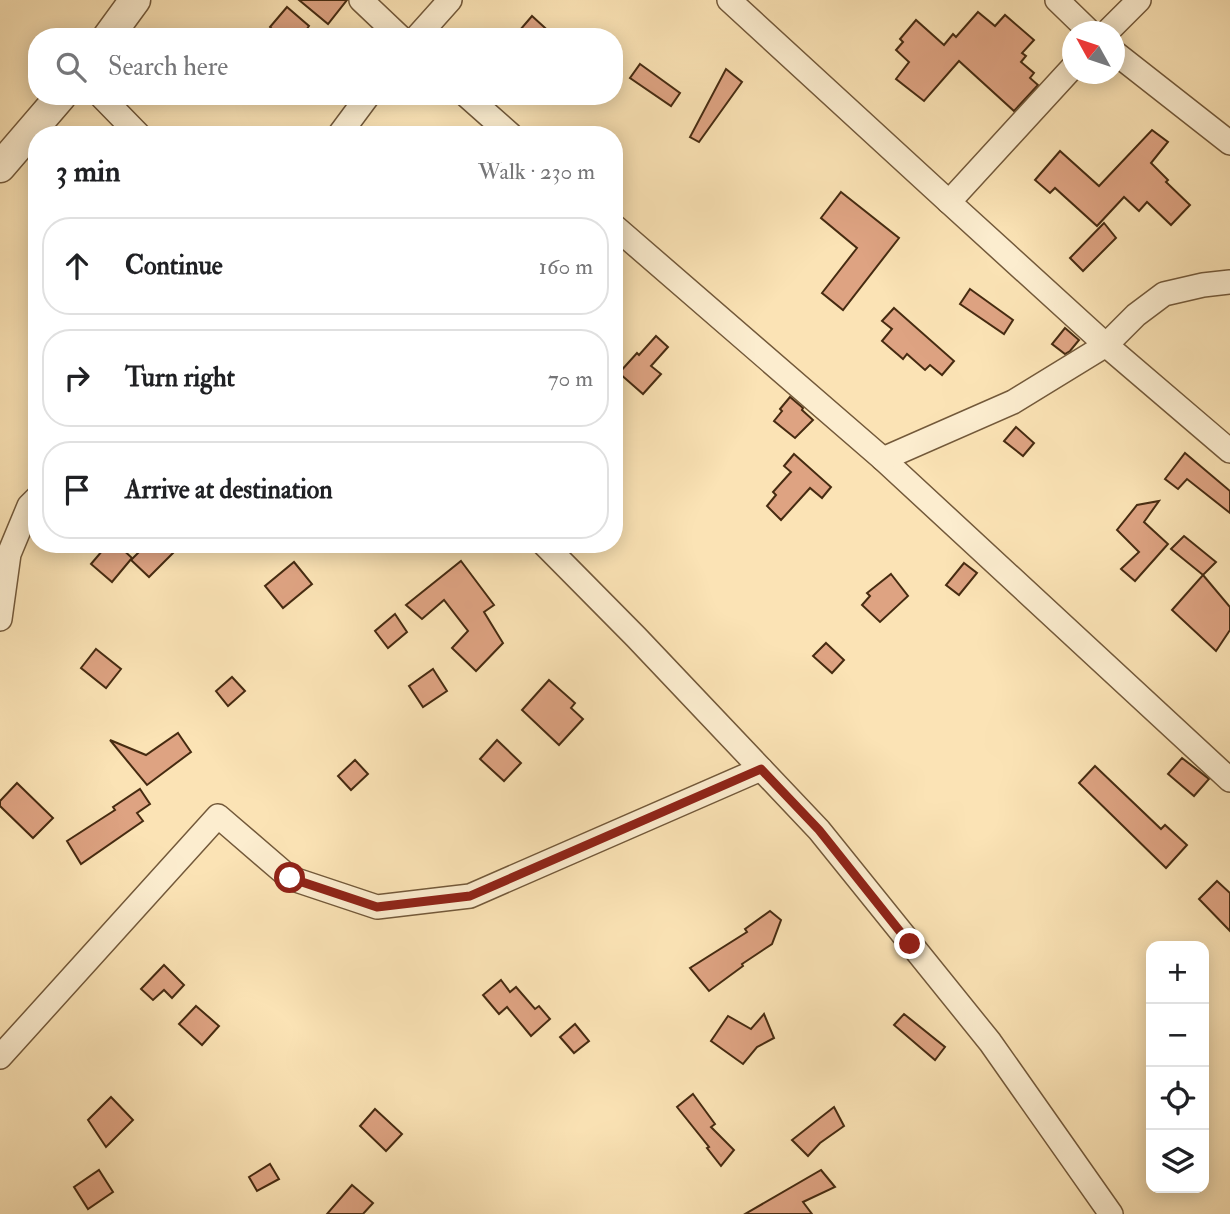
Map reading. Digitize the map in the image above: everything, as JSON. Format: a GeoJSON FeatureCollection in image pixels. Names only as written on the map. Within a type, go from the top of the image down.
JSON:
{"type":"FeatureCollection","features":[{"type":"Feature","properties":{"kind":"street"},"geometry":{"type":"LineString","coordinates":[[115,28],[135,0]]}},
{"type":"Feature","properties":{"kind":"street"},"geometry":{"type":"LineString","coordinates":[[361,0],[391,28]]}},
{"type":"Feature","properties":{"kind":"street"},"geometry":{"type":"LineString","coordinates":[[425,28],[450,0]]}},
{"type":"Feature","properties":{"kind":"street"},"geometry":{"type":"LineString","coordinates":[[729,0],[1106,345],[1230,452]]}},
{"type":"Feature","properties":{"kind":"street"},"geometry":{"type":"LineString","coordinates":[[1057,0],[1079,21]]}},
{"type":"Feature","properties":{"kind":"street"},"geometry":{"type":"LineString","coordinates":[[1118,21],[1139,0]]}},
{"type":"Feature","properties":{"kind":"street"},"geometry":{"type":"LineString","coordinates":[[1125,60],[1230,143]]}},
{"type":"Feature","properties":{"kind":"street"},"geometry":{"type":"LineString","coordinates":[[949,202],[1062,80]]}},
{"type":"Feature","properties":{"kind":"street"},"geometry":{"type":"LineString","coordinates":[[35,126],[53,105]]}},
{"type":"Feature","properties":{"kind":"street"},"geometry":{"type":"LineString","coordinates":[[110,105],[130,126]]}},
{"type":"Feature","properties":{"kind":"street"},"geometry":{"type":"LineString","coordinates":[[346,126],[361,105]]}},
{"type":"Feature","properties":{"kind":"street"},"geometry":{"type":"LineString","coordinates":[[477,105],[501,126]]}},
{"type":"Feature","properties":{"kind":"street"},"geometry":{"type":"LineString","coordinates":[[0,167],[28,134]]}},
{"type":"Feature","properties":{"kind":"street"},"geometry":{"type":"LineString","coordinates":[[623,234],[883,459],[1230,780]]}},
{"type":"Feature","properties":{"kind":"street"},"geometry":{"type":"LineString","coordinates":[[883,459],[1013,402],[1106,345],[1136,315],[1164,294],[1230,282]]}},
{"type":"Feature","properties":{"kind":"street"},"geometry":{"type":"LineString","coordinates":[[0,620],[9,555],[28,508]]}},
{"type":"Feature","properties":{"kind":"street"},"geometry":{"type":"LineString","coordinates":[[553,553],[819,830],[990,1042],[1111,1214]]}},
{"type":"Feature","properties":{"kind":"street"},"geometry":{"type":"LineString","coordinates":[[0,1046],[15,1039],[218,816],[290,878],[377,907],[470,896],[761,769]]}},
{"type":"Feature","properties":{"kind":"street"},"geometry":{"type":"LineString","coordinates":[[0,1057],[79,968]]}},
{"type":"Feature","properties":{"kind":"building"},"geometry":{"type":"Polygon","coordinates":[[[299,0],[347,0],[328,24],[299,0]]]}},
{"type":"Feature","properties":{"kind":"building"},"geometry":{"type":"Polygon","coordinates":[[[287,7],[309,26],[308,28],[270,27],[287,7]]]}},
{"type":"Feature","properties":{"kind":"building"},"geometry":{"type":"Polygon","coordinates":[[[978,12],[995,26],[1005,15],[1034,40],[1022,53],[1026,56],[1021,62],[1034,73],[1030,78],[1038,85],[1014,111],[959,61],[924,101],[896,79],[909,62],[896,50],[903,42],[900,39],[916,20],[944,45],[953,34],[956,37],[978,12]]]}},
{"type":"Feature","properties":{"kind":"building"},"geometry":{"type":"Polygon","coordinates":[[[532,16],[545,28],[522,28],[532,16]]]}},
{"type":"Feature","properties":{"kind":"building"},"geometry":{"type":"Polygon","coordinates":[[[640,64],[680,93],[671,106],[630,78],[640,64]]]}},
{"type":"Feature","properties":{"kind":"building"},"geometry":{"type":"Polygon","coordinates":[[[726,69],[742,82],[699,142],[690,137],[726,69]]]}},
{"type":"Feature","properties":{"kind":"building"},"geometry":{"type":"Polygon","coordinates":[[[1152,130],[1168,142],[1151,163],[1190,205],[1171,225],[1147,202],[1139,211],[1124,197],[1097,226],[1055,188],[1050,193],[1035,180],[1060,151],[1099,186],[1152,130]]]}},
{"type":"Feature","properties":{"kind":"building"},"geometry":{"type":"Polygon","coordinates":[[[841,192],[899,238],[843,310],[822,293],[857,248],[821,218],[841,192]]]}},
{"type":"Feature","properties":{"kind":"building"},"geometry":{"type":"Polygon","coordinates":[[[1104,223],[1116,238],[1083,271],[1070,258],[1104,223]]]}},
{"type":"Feature","properties":{"kind":"building"},"geometry":{"type":"Polygon","coordinates":[[[970,289],[1013,320],[1004,334],[960,304],[970,289]]]}},
{"type":"Feature","properties":{"kind":"building"},"geometry":{"type":"Polygon","coordinates":[[[894,308],[954,361],[942,375],[930,365],[925,370],[907,354],[903,359],[882,341],[892,329],[882,321],[894,308]]]}},
{"type":"Feature","properties":{"kind":"building"},"geometry":{"type":"Polygon","coordinates":[[[1065,328],[1079,340],[1065,354],[1052,344],[1065,328]]]}},
{"type":"Feature","properties":{"kind":"building"},"geometry":{"type":"Polygon","coordinates":[[[656,336],[668,347],[651,366],[661,374],[643,394],[623,376],[623,369],[637,353],[639,355],[656,336]]]}},
{"type":"Feature","properties":{"kind":"building"},"geometry":{"type":"Polygon","coordinates":[[[790,397],[813,420],[795,438],[774,421],[790,397]]]}},
{"type":"Feature","properties":{"kind":"building"},"geometry":{"type":"Polygon","coordinates":[[[1016,427],[1034,443],[1023,456],[1004,441],[1016,427]]]}},
{"type":"Feature","properties":{"kind":"building"},"geometry":{"type":"Polygon","coordinates":[[[1185,453],[1230,491],[1230,513],[1187,479],[1178,489],[1165,479],[1185,453]]]}},
{"type":"Feature","properties":{"kind":"building"},"geometry":{"type":"Polygon","coordinates":[[[794,454],[831,487],[822,498],[810,488],[781,520],[767,506],[776,495],[773,492],[791,472],[784,466],[794,454]]]}},
{"type":"Feature","properties":{"kind":"building"},"geometry":{"type":"Polygon","coordinates":[[[1159,501],[1144,522],[1168,544],[1135,581],[1121,569],[1139,552],[1117,530],[1137,505],[1159,501]]]}},
{"type":"Feature","properties":{"kind":"building"},"geometry":{"type":"Polygon","coordinates":[[[1184,536],[1216,562],[1203,575],[1171,549],[1184,536]]]}},
{"type":"Feature","properties":{"kind":"building"},"geometry":{"type":"Polygon","coordinates":[[[100,553],[127,553],[132,558],[112,582],[91,564],[100,553]]]}},
{"type":"Feature","properties":{"kind":"building"},"geometry":{"type":"Polygon","coordinates":[[[138,553],[173,553],[149,577],[131,560],[138,553]]]}},
{"type":"Feature","properties":{"kind":"building"},"geometry":{"type":"Polygon","coordinates":[[[461,561],[494,605],[484,612],[503,643],[476,671],[452,648],[468,631],[444,600],[422,619],[406,605],[461,561]]]}},
{"type":"Feature","properties":{"kind":"building"},"geometry":{"type":"Polygon","coordinates":[[[294,562],[312,584],[283,608],[265,586],[294,562]]]}},
{"type":"Feature","properties":{"kind":"building"},"geometry":{"type":"Polygon","coordinates":[[[964,563],[977,573],[959,595],[946,585],[964,563]]]}},
{"type":"Feature","properties":{"kind":"building"},"geometry":{"type":"Polygon","coordinates":[[[891,574],[908,596],[880,622],[862,605],[870,596],[867,593],[891,574]]]}},
{"type":"Feature","properties":{"kind":"building"},"geometry":{"type":"Polygon","coordinates":[[[1203,575],[1230,607],[1230,630],[1216,651],[1172,610],[1203,575]]]}},
{"type":"Feature","properties":{"kind":"building"},"geometry":{"type":"Polygon","coordinates":[[[395,614],[407,632],[388,648],[375,631],[395,614]]]}},
{"type":"Feature","properties":{"kind":"building"},"geometry":{"type":"Polygon","coordinates":[[[826,643],[844,660],[832,673],[813,656],[826,643]]]}},
{"type":"Feature","properties":{"kind":"building"},"geometry":{"type":"Polygon","coordinates":[[[96,649],[121,669],[106,688],[81,668],[96,649]]]}},
{"type":"Feature","properties":{"kind":"building"},"geometry":{"type":"Polygon","coordinates":[[[433,669],[447,691],[423,707],[409,686],[433,669]]]}},
{"type":"Feature","properties":{"kind":"building"},"geometry":{"type":"Polygon","coordinates":[[[232,677],[245,691],[228,706],[216,691],[232,677]]]}},
{"type":"Feature","properties":{"kind":"building"},"geometry":{"type":"Polygon","coordinates":[[[549,680],[575,703],[571,708],[583,719],[559,745],[522,710],[549,680]]]}},
{"type":"Feature","properties":{"kind":"building"},"geometry":{"type":"Polygon","coordinates":[[[178,733],[191,752],[147,785],[110,740],[146,755],[178,733]]]}},
{"type":"Feature","properties":{"kind":"building"},"geometry":{"type":"Polygon","coordinates":[[[497,740],[521,763],[504,781],[480,759],[497,740]]]}},
{"type":"Feature","properties":{"kind":"building"},"geometry":{"type":"Polygon","coordinates":[[[1182,758],[1209,779],[1194,796],[1168,774],[1182,758]]]}},
{"type":"Feature","properties":{"kind":"building"},"geometry":{"type":"Polygon","coordinates":[[[355,760],[368,774],[351,790],[338,776],[355,760]]]}},
{"type":"Feature","properties":{"kind":"building"},"geometry":{"type":"Polygon","coordinates":[[[1095,766],[1161,829],[1165,825],[1187,845],[1166,868],[1079,783],[1095,766]]]}},
{"type":"Feature","properties":{"kind":"building"},"geometry":{"type":"Polygon","coordinates":[[[17,783],[53,818],[33,838],[0,806],[0,801],[17,783]]]}},
{"type":"Feature","properties":{"kind":"building"},"geometry":{"type":"Polygon","coordinates":[[[140,789],[150,804],[137,813],[143,821],[81,864],[67,841],[115,810],[113,807],[140,789]]]}},
{"type":"Feature","properties":{"kind":"building"},"geometry":{"type":"Polygon","coordinates":[[[1217,881],[1230,893],[1230,931],[1199,899],[1217,881]]]}},
{"type":"Feature","properties":{"kind":"building"},"geometry":{"type":"Polygon","coordinates":[[[770,911],[781,920],[772,944],[709,991],[690,968],[747,932],[745,929],[770,911]]]}},
{"type":"Feature","properties":{"kind":"building"},"geometry":{"type":"Polygon","coordinates":[[[164,965],[184,985],[172,998],[164,990],[153,1000],[141,989],[164,965]]]}},
{"type":"Feature","properties":{"kind":"building"},"geometry":{"type":"Polygon","coordinates":[[[501,980],[510,992],[516,987],[535,1009],[539,1006],[550,1019],[531,1036],[507,1007],[499,1014],[483,995],[501,980]]]}},
{"type":"Feature","properties":{"kind":"building"},"geometry":{"type":"Polygon","coordinates":[[[196,1006],[219,1026],[202,1045],[179,1024],[196,1006]]]}},
{"type":"Feature","properties":{"kind":"building"},"geometry":{"type":"Polygon","coordinates":[[[764,1014],[774,1038],[757,1047],[743,1064],[711,1041],[728,1016],[751,1029],[764,1014]]]}},
{"type":"Feature","properties":{"kind":"building"},"geometry":{"type":"Polygon","coordinates":[[[904,1014],[945,1047],[935,1060],[894,1025],[904,1014]]]}},
{"type":"Feature","properties":{"kind":"building"},"geometry":{"type":"Polygon","coordinates":[[[575,1024],[589,1041],[574,1053],[560,1037],[575,1024]]]}},
{"type":"Feature","properties":{"kind":"building"},"geometry":{"type":"Polygon","coordinates":[[[693,1094],[715,1124],[711,1127],[734,1150],[721,1166],[677,1107],[693,1094]]]}},
{"type":"Feature","properties":{"kind":"building"},"geometry":{"type":"Polygon","coordinates":[[[111,1097],[133,1120],[106,1147],[88,1120],[111,1097]]]}},
{"type":"Feature","properties":{"kind":"building"},"geometry":{"type":"Polygon","coordinates":[[[834,1107],[844,1126],[820,1143],[808,1156],[792,1140],[834,1107]]]}},
{"type":"Feature","properties":{"kind":"building"},"geometry":{"type":"Polygon","coordinates":[[[375,1109],[402,1134],[386,1151],[360,1126],[375,1109]]]}},
{"type":"Feature","properties":{"kind":"building"},"geometry":{"type":"Polygon","coordinates":[[[270,1164],[279,1179],[257,1191],[249,1177],[270,1164]]]}},
{"type":"Feature","properties":{"kind":"building"},"geometry":{"type":"Polygon","coordinates":[[[99,1170],[113,1192],[88,1209],[74,1187],[99,1170]]]}},
{"type":"Feature","properties":{"kind":"building"},"geometry":{"type":"Polygon","coordinates":[[[821,1170],[835,1187],[803,1202],[812,1214],[745,1214],[821,1170]]]}},
{"type":"Feature","properties":{"kind":"building"},"geometry":{"type":"Polygon","coordinates":[[[352,1185],[373,1203],[363,1214],[327,1214],[352,1185]]]}},
{"type":"Feature","properties":{"kind":"route"},"geometry":{"type":"LineString","coordinates":[[290,878],[377,907],[470,896],[761,769],[819,830],[910,944]]}}]}
